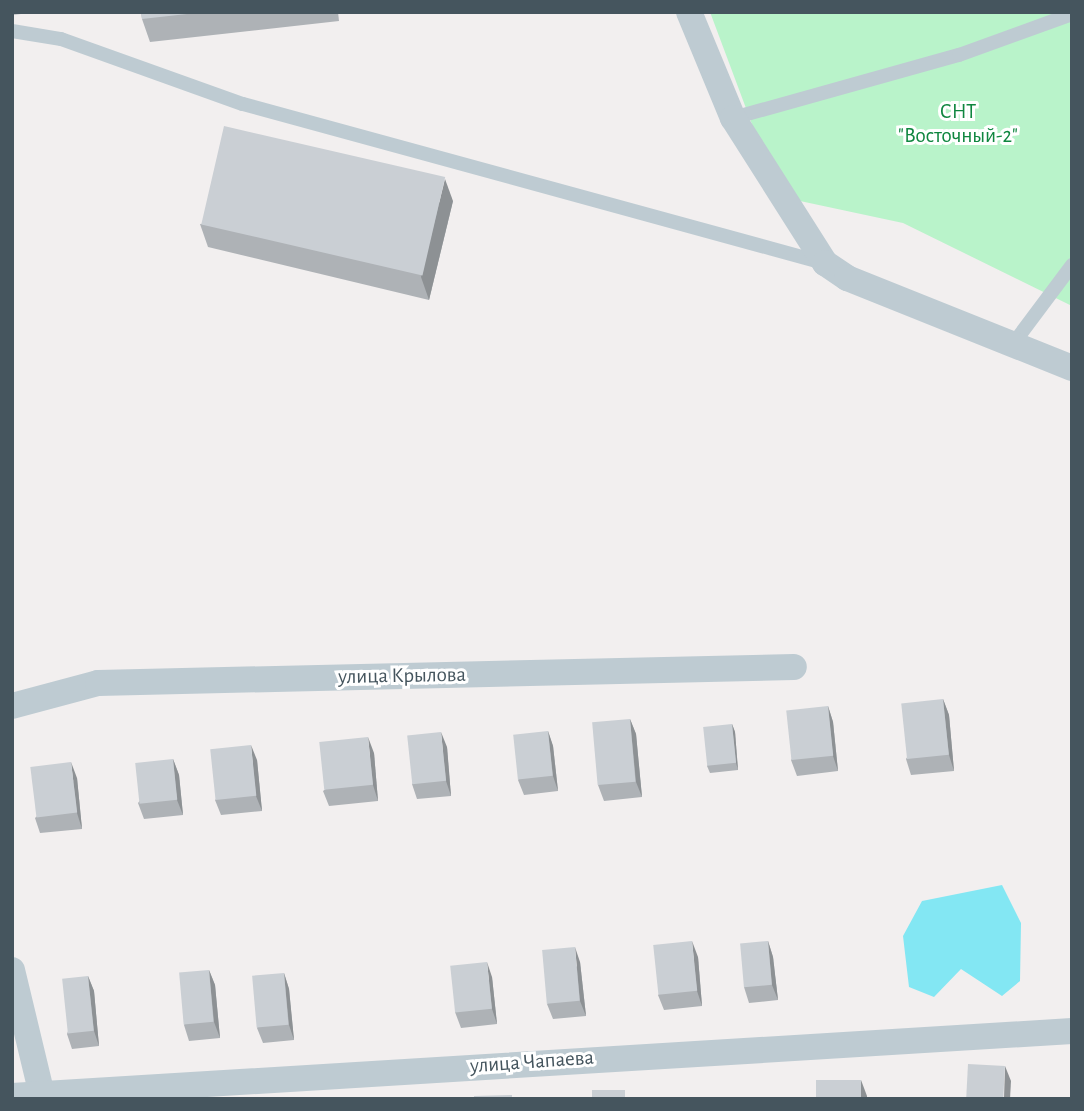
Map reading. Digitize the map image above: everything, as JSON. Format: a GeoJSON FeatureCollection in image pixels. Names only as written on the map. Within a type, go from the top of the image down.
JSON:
{"type":"FeatureCollection","features":[{"type":"Feature","properties":{"kind":"street"},"geometry":{"type":"LineString","coordinates":[[689,12],[733,118],[825,263],[847,278],[1072,368]]}},
{"type":"Feature","properties":{"kind":"street","name":"улица Крылова"},"geometry":{"type":"LineString","coordinates":[[12,706],[98,683],[794,667]]}},
{"type":"Feature","properties":{"kind":"street"},"geometry":{"type":"LineString","coordinates":[[12,970],[43,1096]]}},
{"type":"Feature","properties":{"kind":"street","name":"улица Чапаева"},"geometry":{"type":"LineString","coordinates":[[12,1096],[1062,1030]]}},
{"type":"Feature","properties":{"kind":"lane"},"geometry":{"type":"LineString","coordinates":[[733,118],[959,55],[1072,14]]}},
{"type":"Feature","properties":{"kind":"lane"},"geometry":{"type":"LineString","coordinates":[[12,31],[61,39],[243,104],[825,263]]}},
{"type":"Feature","properties":{"kind":"lane"},"geometry":{"type":"LineString","coordinates":[[1013,344],[1072,265]]}},
{"type":"Feature","properties":{"kind":"green space","name":"СНТ \"Восточный-2\""},"geometry":{"type":"Polygon","coordinates":[[[710,12],[1072,12],[1072,306],[903,223],[800,201],[759,143],[710,12]]]}},
{"type":"Feature","properties":{"kind":"water"},"geometry":{"type":"Polygon","coordinates":[[[1002,885],[1021,923],[1020,981],[1002,996],[961,969],[934,997],[909,987],[903,936],[922,901],[1002,885]]]}},
{"type":"Feature","properties":{"kind":"building"},"geometry":{"type":"Polygon","coordinates":[[[141,12],[205,12],[142,19],[141,12]]]}},
{"type":"Feature","properties":{"kind":"building"},"geometry":{"type":"Polygon","coordinates":[[[224,126],[445,177],[422,275],[201,224],[224,126]]]}},
{"type":"Feature","properties":{"kind":"building"},"geometry":{"type":"Polygon","coordinates":[[[943,699],[949,755],[907,759],[901,703],[943,699]]]}},
{"type":"Feature","properties":{"kind":"building"},"geometry":{"type":"Polygon","coordinates":[[[828,706],[833,756],[791,760],[786,710],[828,706]]]}},
{"type":"Feature","properties":{"kind":"building"},"geometry":{"type":"Polygon","coordinates":[[[630,719],[635,782],[598,785],[592,722],[630,719]]]}},
{"type":"Feature","properties":{"kind":"building"},"geometry":{"type":"Polygon","coordinates":[[[732,724],[736,763],[707,766],[703,727],[732,724]]]}},
{"type":"Feature","properties":{"kind":"building"},"geometry":{"type":"Polygon","coordinates":[[[548,731],[553,776],[518,779],[513,735],[548,731]]]}},
{"type":"Feature","properties":{"kind":"building"},"geometry":{"type":"Polygon","coordinates":[[[441,732],[446,781],[412,784],[407,736],[441,732]]]}},
{"type":"Feature","properties":{"kind":"building"},"geometry":{"type":"Polygon","coordinates":[[[368,737],[373,785],[324,790],[319,742],[368,737]]]}},
{"type":"Feature","properties":{"kind":"building"},"geometry":{"type":"Polygon","coordinates":[[[251,745],[256,796],[216,800],[210,749],[251,745]]]}},
{"type":"Feature","properties":{"kind":"building"},"geometry":{"type":"Polygon","coordinates":[[[173,759],[177,800],[139,804],[135,763],[173,759]]]}},
{"type":"Feature","properties":{"kind":"building"},"geometry":{"type":"Polygon","coordinates":[[[71,762],[77,813],[37,818],[30,767],[71,762]]]}},
{"type":"Feature","properties":{"kind":"building"},"geometry":{"type":"Polygon","coordinates":[[[692,941],[697,991],[658,995],[653,945],[692,941]]]}},
{"type":"Feature","properties":{"kind":"building"},"geometry":{"type":"Polygon","coordinates":[[[768,941],[772,985],[744,987],[740,943],[768,941]]]}},
{"type":"Feature","properties":{"kind":"building"},"geometry":{"type":"Polygon","coordinates":[[[575,947],[580,1001],[547,1004],[542,950],[575,947]]]}},
{"type":"Feature","properties":{"kind":"building"},"geometry":{"type":"Polygon","coordinates":[[[487,962],[492,1009],[455,1013],[450,966],[487,962]]]}},
{"type":"Feature","properties":{"kind":"building"},"geometry":{"type":"Polygon","coordinates":[[[209,970],[214,1022],[184,1024],[179,973],[209,970]]]}},
{"type":"Feature","properties":{"kind":"building"},"geometry":{"type":"Polygon","coordinates":[[[284,973],[289,1025],[257,1028],[252,976],[284,973]]]}},
{"type":"Feature","properties":{"kind":"building"},"geometry":{"type":"Polygon","coordinates":[[[88,976],[94,1031],[68,1033],[62,979],[88,976]]]}},
{"type":"Feature","properties":{"kind":"building"},"geometry":{"type":"Polygon","coordinates":[[[968,1064],[1005,1066],[1003,1099],[966,1099],[968,1064]]]}},
{"type":"Feature","properties":{"kind":"building"},"geometry":{"type":"Polygon","coordinates":[[[816,1080],[861,1080],[861,1099],[816,1099],[816,1080]]]}},
{"type":"Feature","properties":{"kind":"building"},"geometry":{"type":"Polygon","coordinates":[[[592,1090],[625,1090],[625,1099],[592,1099],[592,1090]]]}},
{"type":"Feature","properties":{"kind":"building"},"geometry":{"type":"Polygon","coordinates":[[[512,1095],[512,1099],[474,1099],[474,1096],[512,1095]]]}}]}
